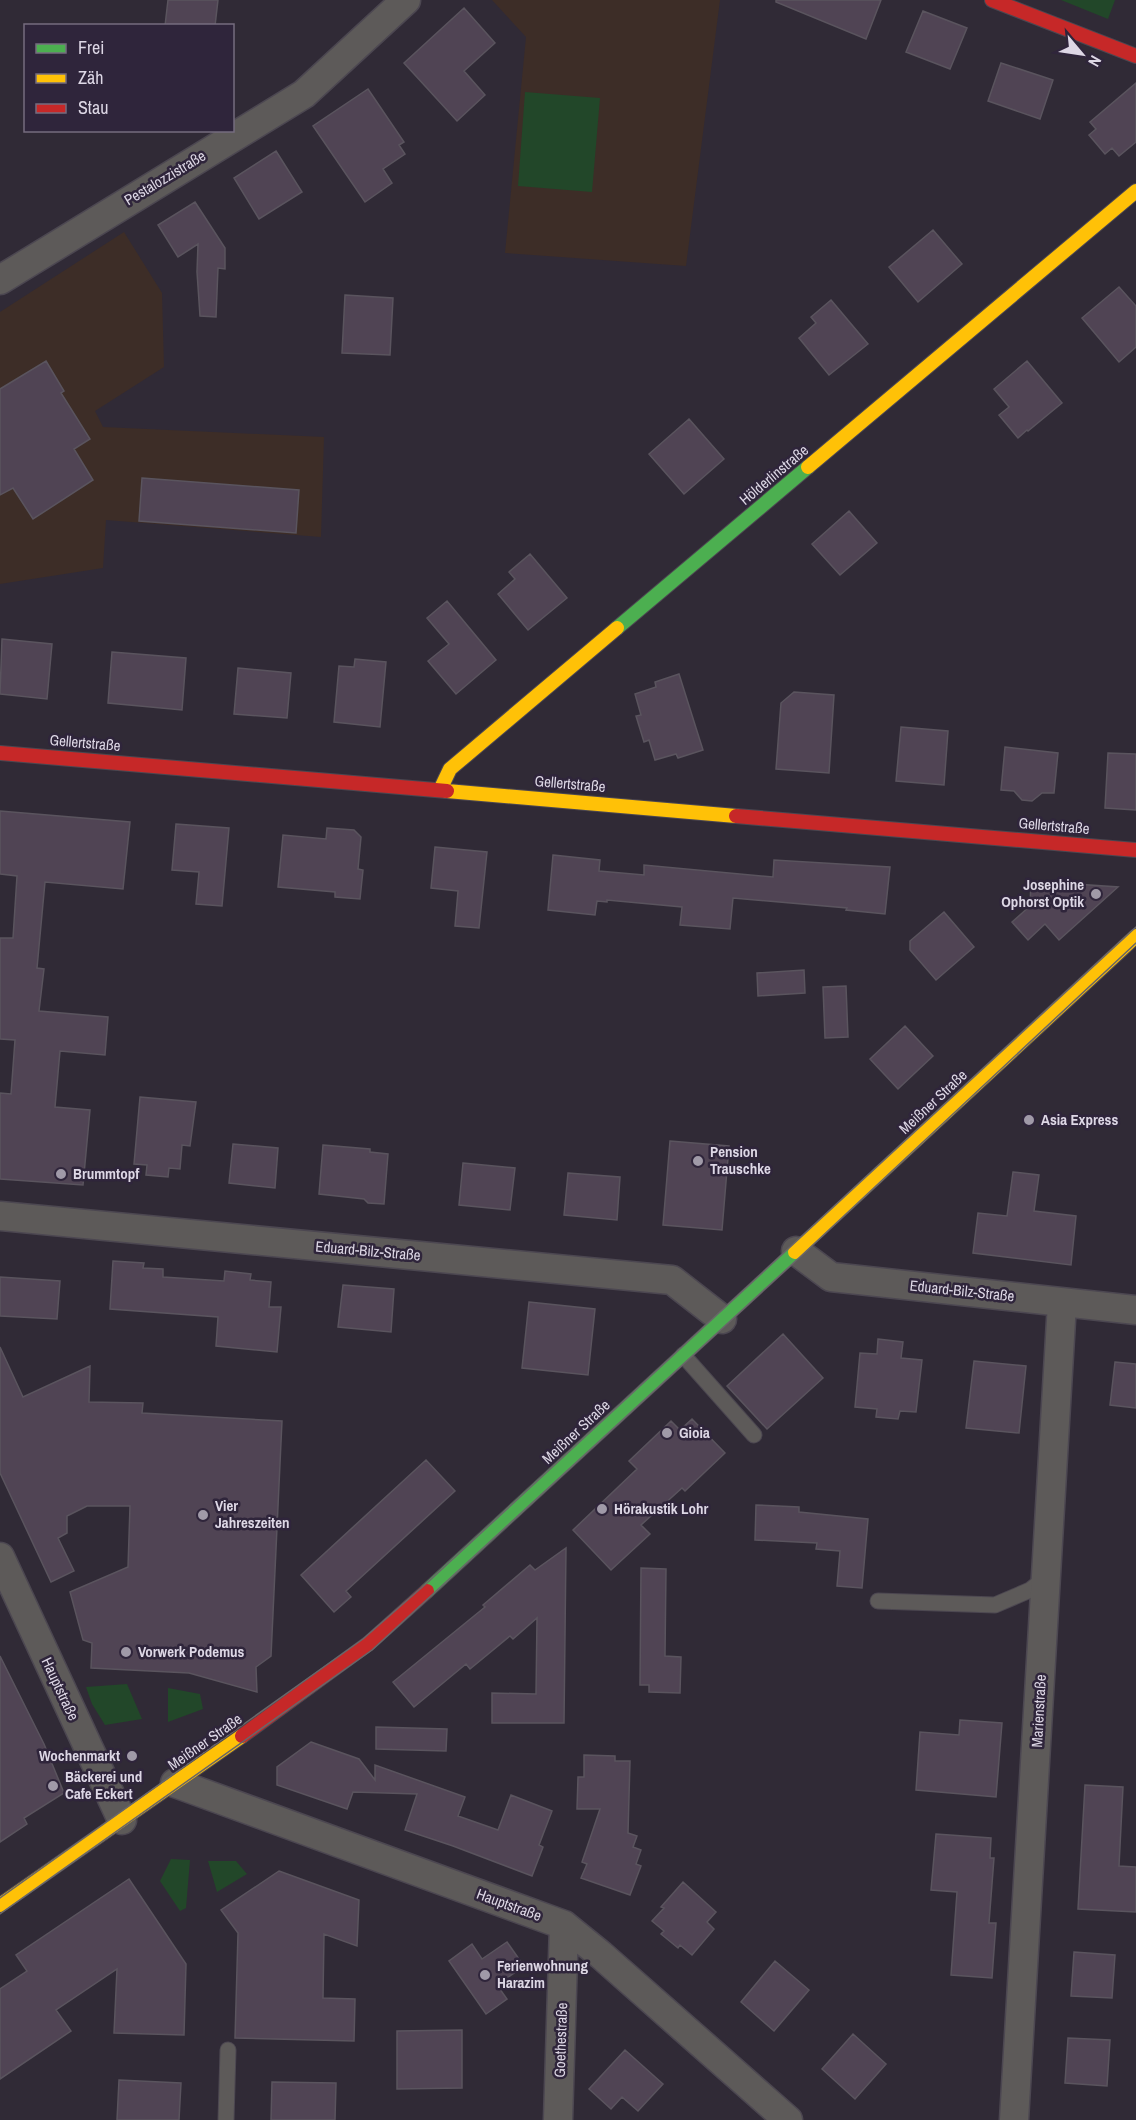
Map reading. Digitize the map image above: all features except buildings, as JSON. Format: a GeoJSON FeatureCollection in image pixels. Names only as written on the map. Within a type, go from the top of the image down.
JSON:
{"type":"FeatureCollection","features":[{"type":"Feature","properties":{"kind":"street","name":"Pestalozzistraße"},"geometry":{"type":"LineString","coordinates":[[0,280],[304,94],[406,0]]}},
{"type":"Feature","properties":{"kind":"street"},"geometry":{"type":"LineString","coordinates":[[992,0],[1136,56]]}},
{"type":"Feature","properties":{"kind":"street","name":"Hölderlinstraße"},"geometry":{"type":"LineString","coordinates":[[440,789],[450,769],[1136,191]]}},
{"type":"Feature","properties":{"kind":"street","name":"Gellertstraße"},"geometry":{"type":"LineString","coordinates":[[0,753],[1136,850]]}},
{"type":"Feature","properties":{"kind":"street","name":"Meißner Straße"},"geometry":{"type":"LineString","coordinates":[[0,1905],[176,1783],[369,1643],[1136,936]]}},
{"type":"Feature","properties":{"kind":"street","name":"Eduard-Bilz-Straße"},"geometry":{"type":"LineString","coordinates":[[0,1216],[672,1280],[722,1319]]}},
{"type":"Feature","properties":{"kind":"street","name":"Eduard-Bilz-Straße"},"geometry":{"type":"LineString","coordinates":[[796,1251],[831,1277],[1136,1310]]}},
{"type":"Feature","properties":{"kind":"street","name":"Marienstraße"},"geometry":{"type":"LineString","coordinates":[[1014,2120],[1062,1303]]}},
{"type":"Feature","properties":{"kind":"street","name":"Hauptstraße"},"geometry":{"type":"LineString","coordinates":[[0,1557],[122,1820]]}},
{"type":"Feature","properties":{"kind":"street","name":"Hauptstraße"},"geometry":{"type":"LineString","coordinates":[[176,1783],[564,1924],[788,2120]]}},
{"type":"Feature","properties":{"kind":"street","name":"Goethestraße"},"geometry":{"type":"LineString","coordinates":[[558,2120],[564,1924]]}},
{"type":"Feature","properties":{"kind":"lane"},"geometry":{"type":"LineString","coordinates":[[683,1355],[754,1435]]}},
{"type":"Feature","properties":{"kind":"lane"},"geometry":{"type":"LineString","coordinates":[[878,1601],[995,1605],[1030,1590],[1046,1577]]}},
{"type":"Feature","properties":{"kind":"lane"},"geometry":{"type":"LineString","coordinates":[[226,2120],[228,2050]]}},
{"type":"Feature","properties":{"kind":"shaded area"},"geometry":{"type":"Polygon","coordinates":[[[492,0],[720,0],[686,266],[505,253],[526,37],[492,0]]]}},
{"type":"Feature","properties":{"kind":"shaded area"},"geometry":{"type":"Polygon","coordinates":[[[124,232],[162,293],[164,367],[95,411],[103,427],[324,437],[321,537],[106,520],[103,568],[0,584],[0,312],[124,232]]]}},
{"type":"Feature","properties":{"kind":"green space"},"geometry":{"type":"Polygon","coordinates":[[[1061,0],[1115,0],[1108,19],[1061,0]]]}},
{"type":"Feature","properties":{"kind":"green space"},"geometry":{"type":"Polygon","coordinates":[[[525,92],[600,98],[592,192],[518,186],[525,92]]]}},
{"type":"Feature","properties":{"kind":"green space"},"geometry":{"type":"Polygon","coordinates":[[[127,1684],[142,1719],[105,1725],[92,1704],[86,1687],[127,1684]]]}},
{"type":"Feature","properties":{"kind":"green space"},"geometry":{"type":"Polygon","coordinates":[[[168,1688],[200,1694],[203,1709],[168,1722],[168,1688]]]}},
{"type":"Feature","properties":{"kind":"green space"},"geometry":{"type":"Polygon","coordinates":[[[171,1859],[190,1860],[186,1908],[180,1911],[160,1881],[171,1859]]]}},
{"type":"Feature","properties":{"kind":"green space"},"geometry":{"type":"Polygon","coordinates":[[[208,1861],[236,1861],[247,1874],[217,1892],[208,1861]]]}},
{"type":"Feature","properties":{"kind":"tram line"},"geometry":{"type":"LineString","coordinates":[[0,1898],[363,1639],[428,1582],[1136,927]]}},
{"type":"Feature","properties":{"kind":"tram line"},"geometry":{"type":"LineString","coordinates":[[0,1914],[372,1650],[801,1256],[1136,943]]}},
{"type":"Feature","properties":{"kind":"traffic: fast"},"geometry":{"type":"LineString","coordinates":[[617,628],[808,467]]}},
{"type":"Feature","properties":{"kind":"traffic: fast"},"geometry":{"type":"LineString","coordinates":[[427,1591],[795,1252]]}},
{"type":"Feature","properties":{"kind":"traffic: slow"},"geometry":{"type":"LineString","coordinates":[[808,467],[1136,191]]}},
{"type":"Feature","properties":{"kind":"traffic: slow"},"geometry":{"type":"LineString","coordinates":[[440,790],[450,769],[617,628]]}},
{"type":"Feature","properties":{"kind":"traffic: slow"},"geometry":{"type":"LineString","coordinates":[[447,791],[736,816]]}},
{"type":"Feature","properties":{"kind":"traffic: slow"},"geometry":{"type":"LineString","coordinates":[[795,1252],[1136,936]]}},
{"type":"Feature","properties":{"kind":"traffic: slow"},"geometry":{"type":"LineString","coordinates":[[0,1905],[242,1736]]}},
{"type":"Feature","properties":{"kind":"traffic: jam"},"geometry":{"type":"LineString","coordinates":[[992,0],[1136,56]]}},
{"type":"Feature","properties":{"kind":"traffic: jam"},"geometry":{"type":"LineString","coordinates":[[0,753],[447,791]]}},
{"type":"Feature","properties":{"kind":"traffic: jam"},"geometry":{"type":"LineString","coordinates":[[736,816],[1136,850]]}},
{"type":"Feature","properties":{"kind":"traffic: jam"},"geometry":{"type":"LineString","coordinates":[[242,1736],[369,1643],[427,1591]]}},
{"type":"Feature","properties":{"kind":"place","name":"Josephine Ophorst Optik"},"geometry":{"type":"Point","coordinates":[1096,894]}},
{"type":"Feature","properties":{"kind":"place","name":"Asia Express"},"geometry":{"type":"Point","coordinates":[1029,1120]}},
{"type":"Feature","properties":{"kind":"place","name":"Pension Trauschke"},"geometry":{"type":"Point","coordinates":[698,1161]}},
{"type":"Feature","properties":{"kind":"place","name":"Brummtopf"},"geometry":{"type":"Point","coordinates":[61,1174]}},
{"type":"Feature","properties":{"kind":"place","name":"Gioia"},"geometry":{"type":"Point","coordinates":[667,1433]}},
{"type":"Feature","properties":{"kind":"place","name":"Hörakustik Lohr"},"geometry":{"type":"Point","coordinates":[602,1509]}},
{"type":"Feature","properties":{"kind":"place","name":"Vier Jahreszeiten"},"geometry":{"type":"Point","coordinates":[203,1515]}},
{"type":"Feature","properties":{"kind":"place","name":"Vorwerk Podemus"},"geometry":{"type":"Point","coordinates":[126,1652]}},
{"type":"Feature","properties":{"kind":"place","name":"Wochenmarkt"},"geometry":{"type":"Point","coordinates":[132,1756]}},
{"type":"Feature","properties":{"kind":"place","name":"Bäckerei und Cafe Eckert"},"geometry":{"type":"Point","coordinates":[53,1786]}},
{"type":"Feature","properties":{"kind":"place","name":"Ferienwohnung Harazim"},"geometry":{"type":"Point","coordinates":[485,1975]}}]}
